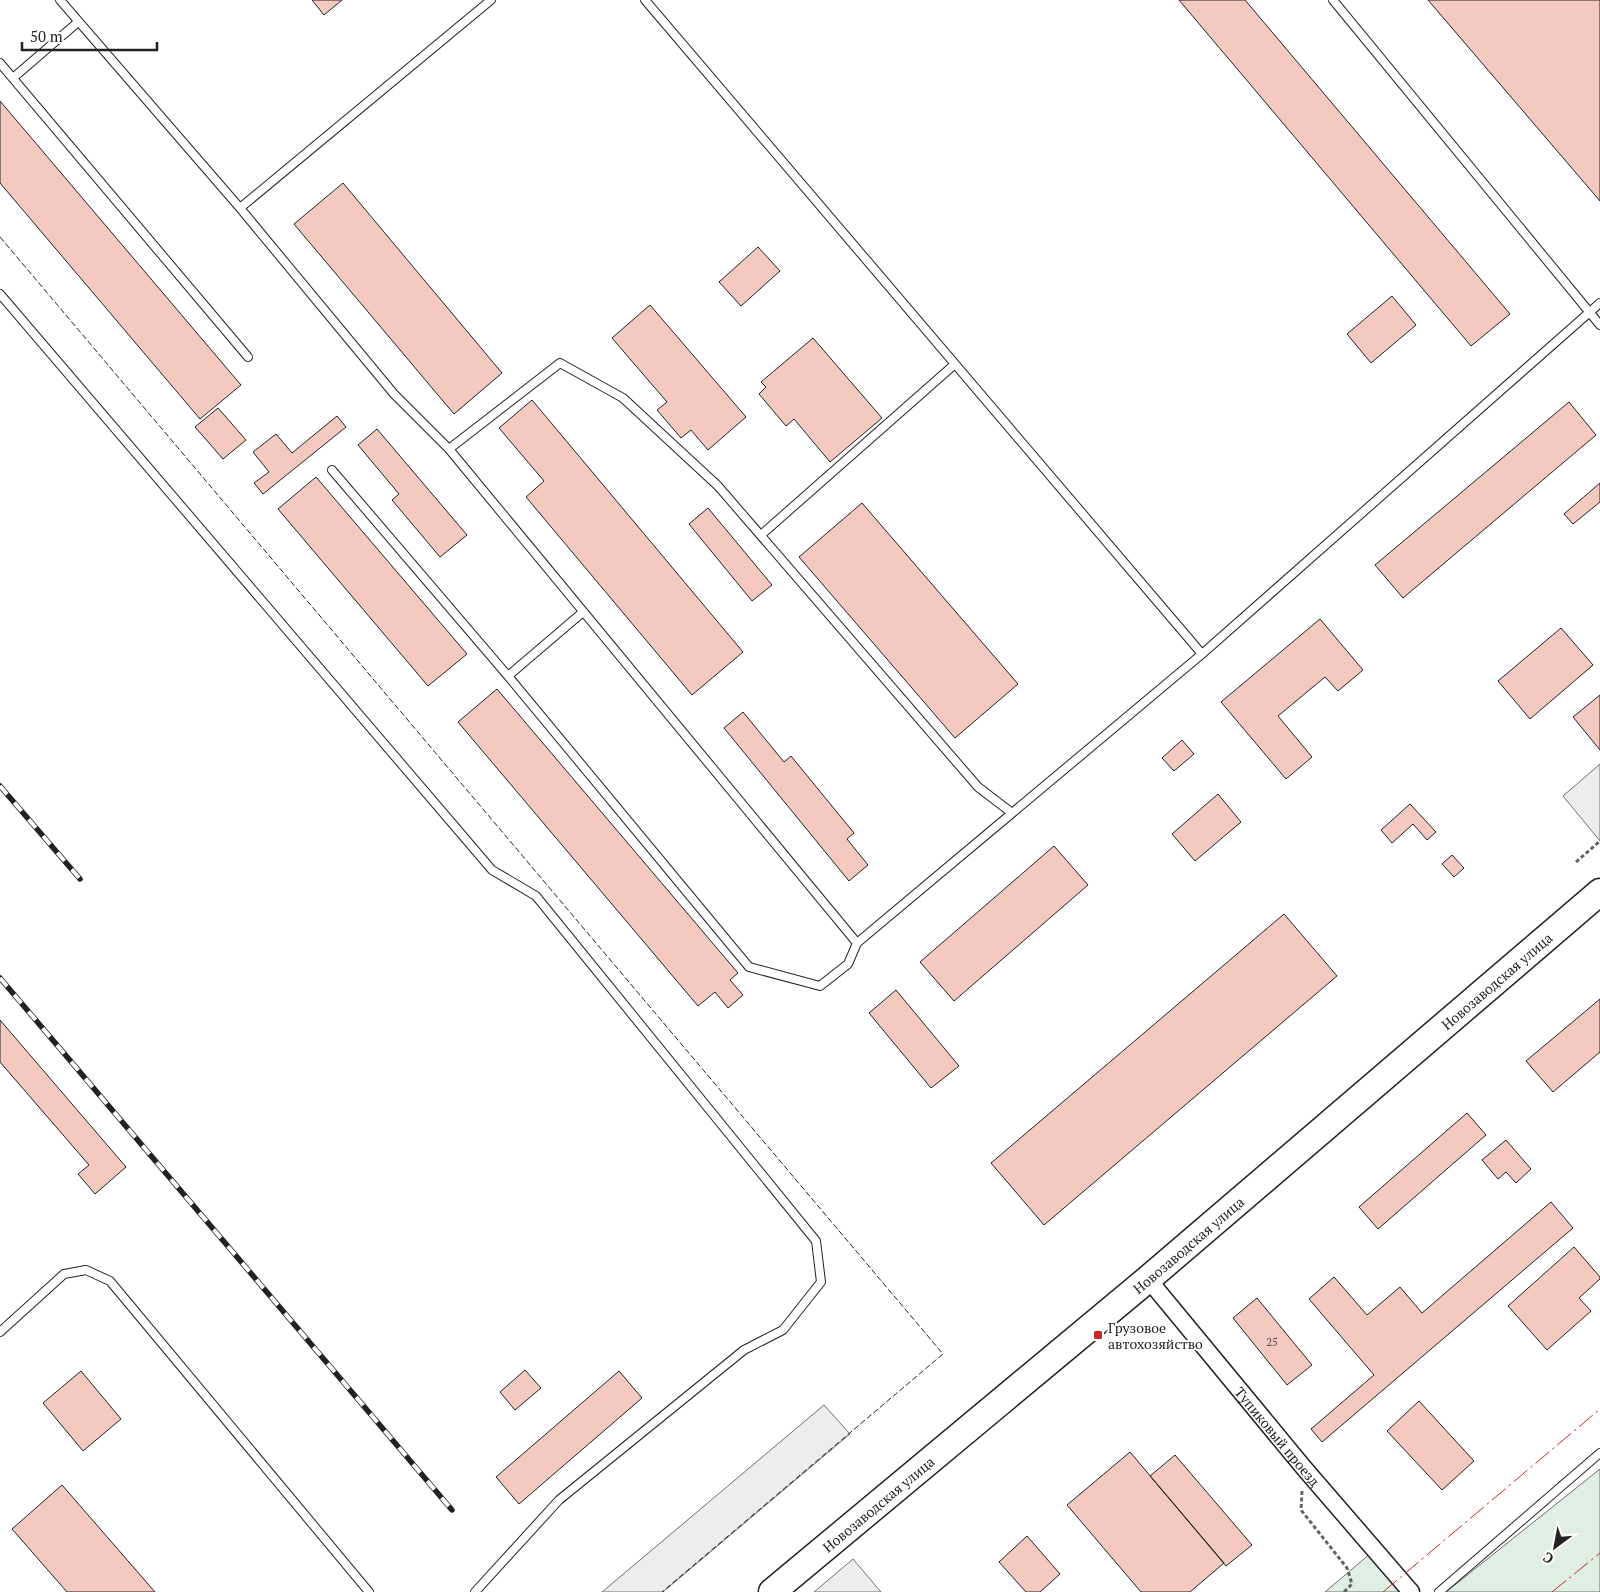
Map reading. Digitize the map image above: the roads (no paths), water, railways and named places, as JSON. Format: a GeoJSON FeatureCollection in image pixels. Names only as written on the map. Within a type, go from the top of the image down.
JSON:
{"type":"FeatureCollection","features":[{"type":"Feature","properties":{"kind":"main road","name":"Новозаводская улица"},"geometry":{"type":"LineString","coordinates":[[772,1592],[1148,1278],[1600,892]]}},
{"type":"Feature","properties":{"kind":"street","name":"Тупиковый проезд"},"geometry":{"type":"LineString","coordinates":[[1148,1278],[1304,1468],[1411,1592]]}},
{"type":"Feature","properties":{"kind":"lane"},"geometry":{"type":"LineString","coordinates":[[60,0],[240,208],[394,394],[449,449],[857,943]]}},
{"type":"Feature","properties":{"kind":"lane"},"geometry":{"type":"LineString","coordinates":[[240,208],[491,0]]}},
{"type":"Feature","properties":{"kind":"lane"},"geometry":{"type":"LineString","coordinates":[[645,0],[1202,654]]}},
{"type":"Feature","properties":{"kind":"lane"},"geometry":{"type":"LineString","coordinates":[[1333,0],[1600,325]]}},
{"type":"Feature","properties":{"kind":"lane"},"geometry":{"type":"LineString","coordinates":[[13,78],[78,22]]}},
{"type":"Feature","properties":{"kind":"lane"},"geometry":{"type":"LineString","coordinates":[[0,63],[248,358]]}},
{"type":"Feature","properties":{"kind":"lane"},"geometry":{"type":"LineString","coordinates":[[0,294],[492,870],[536,896],[816,1241],[821,1282],[783,1330],[744,1350],[559,1500],[475,1592]]}},
{"type":"Feature","properties":{"kind":"lane"},"geometry":{"type":"LineString","coordinates":[[332,470],[508,676],[749,967],[820,986],[848,964],[857,943],[1202,654],[1600,303]]}},
{"type":"Feature","properties":{"kind":"lane"},"geometry":{"type":"LineString","coordinates":[[449,449],[560,363],[623,398],[718,486],[978,787],[1012,813]]}},
{"type":"Feature","properties":{"kind":"lane"},"geometry":{"type":"LineString","coordinates":[[761,535],[956,364]]}},
{"type":"Feature","properties":{"kind":"lane"},"geometry":{"type":"LineString","coordinates":[[508,676],[583,612]]}},
{"type":"Feature","properties":{"kind":"lane"},"geometry":{"type":"LineString","coordinates":[[0,1332],[64,1274],[86,1270],[110,1281],[369,1592]]}},
{"type":"Feature","properties":{"kind":"lane"},"geometry":{"type":"LineString","coordinates":[[1439,1592],[1600,1453]]}},
{"type":"Feature","properties":{"kind":"railway"},"geometry":{"type":"LineString","coordinates":[[0,786],[80,879]]}},
{"type":"Feature","properties":{"kind":"railway"},"geometry":{"type":"LineString","coordinates":[[0,978],[452,1510]]}},
{"type":"Feature","properties":{"kind":"place","name":"Грузовое автохозяйство"},"geometry":{"type":"Point","coordinates":[1098,1335]}}]}
